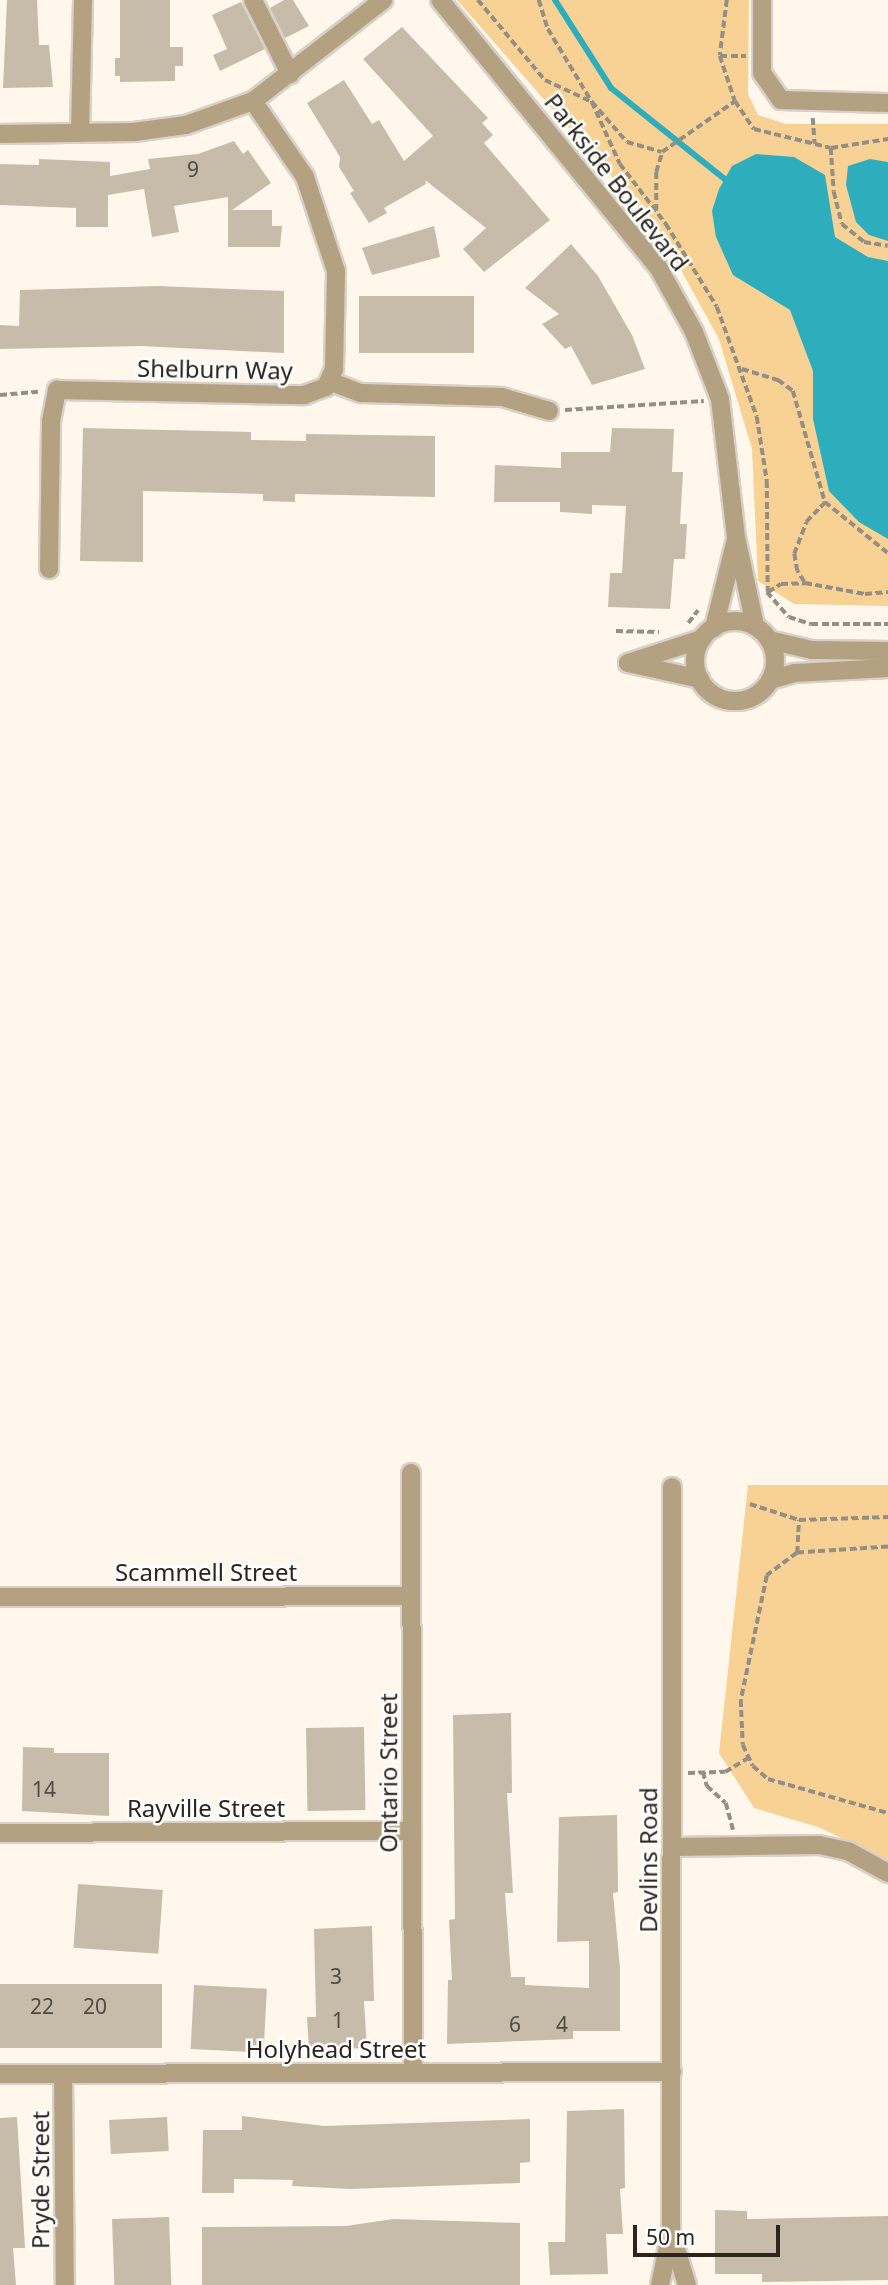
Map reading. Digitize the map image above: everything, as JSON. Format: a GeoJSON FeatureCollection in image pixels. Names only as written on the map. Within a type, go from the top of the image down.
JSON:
{"type":"FeatureCollection","features":[{"type":"Feature","properties":{"kind":"street"},"geometry":{"type":"LineString","coordinates":[[80,133],[83,0]]}},
{"type":"Feature","properties":{"kind":"street"},"geometry":{"type":"LineString","coordinates":[[253,0],[290,74]]}},
{"type":"Feature","properties":{"kind":"street"},"geometry":{"type":"LineString","coordinates":[[0,134],[80,133],[186,125],[253,102],[383,0]]}},
{"type":"Feature","properties":{"kind":"street","name":"Parkside Boulevard"},"geometry":{"type":"LineString","coordinates":[[440,0],[658,267],[694,332],[720,400],[736,537],[755,626]]}},
{"type":"Feature","properties":{"kind":"street"},"geometry":{"type":"LineString","coordinates":[[762,0],[762,73],[781,100],[888,103]]}},
{"type":"Feature","properties":{"kind":"street","name":"Shelburn Way"},"geometry":{"type":"LineString","coordinates":[[57,390],[304,395],[326,387],[334,369],[334,261],[304,177],[253,102]]}},
{"type":"Feature","properties":{"kind":"street"},"geometry":{"type":"LineString","coordinates":[[329,381],[361,393],[502,397],[548,411]]}},
{"type":"Feature","properties":{"kind":"street"},"geometry":{"type":"LineString","coordinates":[[49,569],[51,421],[57,390]]}},
{"type":"Feature","properties":{"kind":"street","name":"Parkside Boulevard"},"geometry":{"type":"LineString","coordinates":[[708,634],[736,537]]}},
{"type":"Feature","properties":{"kind":"street"},"geometry":{"type":"LineString","coordinates":[[700,680],[628,663],[736,621],[755,626],[769,640],[775,659],[770,680]]}},
{"type":"Feature","properties":{"kind":"street"},"geometry":{"type":"LineString","coordinates":[[708,634],[695,659],[700,680],[714,695],[735,701],[755,695],[770,680],[795,673],[888,668]]}},
{"type":"Feature","properties":{"kind":"street"},"geometry":{"type":"LineString","coordinates":[[769,640],[813,650],[888,651]]}},
{"type":"Feature","properties":{"kind":"street","name":"Ontario Street"},"geometry":{"type":"LineString","coordinates":[[411,1474],[413,2073]]}},
{"type":"Feature","properties":{"kind":"street","name":"Devlins Road"},"geometry":{"type":"LineString","coordinates":[[660,2285],[671,2232],[672,1487]]}},
{"type":"Feature","properties":{"kind":"street","name":"Scammell Street"},"geometry":{"type":"LineString","coordinates":[[0,1597],[411,1596]]}},
{"type":"Feature","properties":{"kind":"street","name":"Rayville Street"},"geometry":{"type":"LineString","coordinates":[[0,1833],[412,1831]]}},
{"type":"Feature","properties":{"kind":"street"},"geometry":{"type":"LineString","coordinates":[[672,1847],[819,1845],[848,1851],[888,1873]]}},
{"type":"Feature","properties":{"kind":"street","name":"Holyhead Street"},"geometry":{"type":"LineString","coordinates":[[0,2074],[672,2072]]}},
{"type":"Feature","properties":{"kind":"street","name":"Pryde Street"},"geometry":{"type":"LineString","coordinates":[[64,2074],[65,2285]]}},
{"type":"Feature","properties":{"kind":"street","name":"Devlins Road"},"geometry":{"type":"LineString","coordinates":[[671,2232],[687,2285]]}},
{"type":"Feature","properties":{"kind":"path"},"geometry":{"type":"LineString","coordinates":[[532,0],[539,1],[548,29],[592,102],[627,142],[662,152]]}},
{"type":"Feature","properties":{"kind":"path"},"geometry":{"type":"LineString","coordinates":[[727,0],[720,56],[735,101],[754,129],[831,148],[888,139]]}},
{"type":"Feature","properties":{"kind":"path"},"geometry":{"type":"LineString","coordinates":[[656,211],[656,172],[662,152],[735,101]]}},
{"type":"Feature","properties":{"kind":"path"},"geometry":{"type":"LineString","coordinates":[[812,101],[815,144]]}},
{"type":"Feature","properties":{"kind":"path"},"geometry":{"type":"LineString","coordinates":[[831,148],[834,191],[842,224],[864,242],[888,246]]}},
{"type":"Feature","properties":{"kind":"path"},"geometry":{"type":"LineString","coordinates":[[741,369],[778,380],[793,391],[825,502],[888,553]]}},
{"type":"Feature","properties":{"kind":"path"},"geometry":{"type":"LineString","coordinates":[[0,395],[57,390]]}},
{"type":"Feature","properties":{"kind":"path"},"geometry":{"type":"LineString","coordinates":[[548,411],[720,400]]}},
{"type":"Feature","properties":{"kind":"path"},"geometry":{"type":"LineString","coordinates":[[805,583],[797,571],[794,554],[806,522],[825,502]]}},
{"type":"Feature","properties":{"kind":"path"},"geometry":{"type":"LineString","coordinates":[[768,592],[781,584],[805,583],[864,594],[888,592]]}},
{"type":"Feature","properties":{"kind":"path"},"geometry":{"type":"LineString","coordinates":[[750,1504],[799,1520],[888,1517]]}},
{"type":"Feature","properties":{"kind":"path"},"geometry":{"type":"LineString","coordinates":[[797,1553],[799,1520]]}},
{"type":"Feature","properties":{"kind":"path"},"geometry":{"type":"LineString","coordinates":[[888,1547],[797,1553],[767,1576],[741,1700],[743,1745],[748,1758],[768,1779],[888,1813]]}},
{"type":"Feature","properties":{"kind":"path"},"geometry":{"type":"LineString","coordinates":[[673,1773],[725,1772],[748,1758]]}},
{"type":"Feature","properties":{"kind":"path"},"geometry":{"type":"LineString","coordinates":[[703,1772],[707,1786],[726,1803],[735,1846]]}},
{"type":"Feature","properties":{"kind":"shaded area"},"geometry":{"type":"Polygon","coordinates":[[[457,0],[749,0],[748,94],[758,115],[786,124],[888,124],[888,606],[794,604],[758,581],[752,449],[719,339],[660,232],[457,0]]]}},
{"type":"Feature","properties":{"kind":"shaded area"},"geometry":{"type":"Polygon","coordinates":[[[748,1485],[888,1485],[888,1860],[818,1827],[754,1808],[719,1753],[748,1485]]]}},
{"type":"Feature","properties":{"kind":"water"},"geometry":{"type":"Polygon","coordinates":[[[756,154],[794,157],[825,175],[835,237],[868,257],[888,261],[888,539],[859,522],[829,491],[813,419],[813,371],[790,310],[733,275],[716,237],[712,211],[719,189],[732,166],[756,154]]]}},
{"type":"Feature","properties":{"kind":"water"},"geometry":{"type":"Polygon","coordinates":[[[870,159],[888,162],[888,241],[869,235],[856,222],[846,185],[848,166],[870,159]]]}},
{"type":"Feature","properties":{"kind":"building"},"geometry":{"type":"Polygon","coordinates":[[[7,0],[37,0],[39,45],[49,45],[53,87],[3,88],[7,0]]]}},
{"type":"Feature","properties":{"kind":"building"},"geometry":{"type":"Polygon","coordinates":[[[120,0],[170,0],[170,47],[183,47],[183,66],[175,66],[175,81],[120,82],[120,76],[115,76],[115,58],[120,58],[120,0]]]}},
{"type":"Feature","properties":{"kind":"building"},"geometry":{"type":"Polygon","coordinates":[[[284,0],[293,0],[309,26],[285,38],[270,8],[284,0]]]}},
{"type":"Feature","properties":{"kind":"building"},"geometry":{"type":"Polygon","coordinates":[[[241,2],[265,49],[220,71],[213,55],[227,49],[212,15],[241,2]]]}},
{"type":"Feature","properties":{"kind":"building"},"geometry":{"type":"Polygon","coordinates":[[[402,27],[488,118],[482,123],[493,135],[484,143],[550,220],[484,272],[463,249],[486,228],[425,180],[426,184],[384,208],[387,213],[369,223],[350,193],[354,191],[339,167],[340,157],[307,103],[344,80],[372,124],[379,120],[404,161],[433,136],[363,59],[402,27]]]}},
{"type":"Feature","properties":{"kind":"building"},"geometry":{"type":"Polygon","coordinates":[[[234,141],[243,154],[248,150],[271,183],[232,210],[272,210],[272,226],[282,226],[280,247],[228,247],[228,197],[174,206],[179,232],[152,237],[144,189],[108,195],[108,227],[76,227],[76,208],[0,205],[0,164],[39,165],[39,159],[110,162],[110,176],[150,169],[148,159],[198,154],[234,141]]]}},
{"type":"Feature","properties":{"kind":"building"},"geometry":{"type":"Polygon","coordinates":[[[434,226],[440,257],[372,275],[362,248],[434,226]]]}},
{"type":"Feature","properties":{"kind":"building"},"geometry":{"type":"Polygon","coordinates":[[[571,244],[598,276],[632,335],[645,369],[592,385],[571,346],[565,349],[542,324],[559,314],[525,288],[571,244]]]}},
{"type":"Feature","properties":{"kind":"building"},"geometry":{"type":"Polygon","coordinates":[[[158,286],[284,291],[284,353],[141,346],[0,349],[0,325],[19,326],[20,290],[158,286]]]}},
{"type":"Feature","properties":{"kind":"building"},"geometry":{"type":"Polygon","coordinates":[[[359,296],[474,296],[474,353],[359,353],[359,296]]]}},
{"type":"Feature","properties":{"kind":"building"},"geometry":{"type":"Polygon","coordinates":[[[83,428],[251,432],[251,440],[306,441],[306,434],[435,436],[435,497],[295,494],[295,502],[263,501],[263,494],[143,491],[143,562],[80,561],[83,428]]]}},
{"type":"Feature","properties":{"kind":"building"},"geometry":{"type":"Polygon","coordinates":[[[612,428],[674,429],[672,472],[683,472],[680,524],[687,524],[685,559],[674,559],[670,609],[608,607],[610,573],[622,573],[626,506],[592,505],[592,514],[560,512],[560,502],[494,502],[495,465],[561,468],[561,452],[610,452],[612,428]]]}},
{"type":"Feature","properties":{"kind":"building"},"geometry":{"type":"Polygon","coordinates":[[[511,1713],[512,1793],[507,1793],[513,1893],[505,1893],[511,1977],[525,1977],[525,1985],[589,1988],[589,1941],[557,1942],[559,1817],[617,1815],[618,1892],[613,1893],[620,1968],[620,2031],[573,2031],[573,2039],[447,2044],[448,1980],[452,1980],[449,1920],[455,1919],[453,1715],[511,1713]]]}},
{"type":"Feature","properties":{"kind":"building"},"geometry":{"type":"Polygon","coordinates":[[[364,1727],[365,1810],[307,1811],[306,1728],[364,1727]]]}},
{"type":"Feature","properties":{"kind":"building"},"geometry":{"type":"Polygon","coordinates":[[[23,1747],[54,1748],[54,1753],[109,1753],[109,1816],[22,1811],[23,1747]]]}},
{"type":"Feature","properties":{"kind":"building"},"geometry":{"type":"Polygon","coordinates":[[[78,1884],[163,1890],[158,1954],[74,1948],[78,1884]]]}},
{"type":"Feature","properties":{"kind":"building"},"geometry":{"type":"Polygon","coordinates":[[[372,1926],[374,2001],[364,2001],[367,2048],[309,2050],[307,2017],[316,2017],[314,1929],[372,1926]]]}},
{"type":"Feature","properties":{"kind":"building"},"geometry":{"type":"Polygon","coordinates":[[[0,1984],[162,1984],[162,2048],[0,2048],[0,1984]]]}},
{"type":"Feature","properties":{"kind":"building"},"geometry":{"type":"Polygon","coordinates":[[[194,1985],[267,1989],[264,2053],[191,2049],[194,1985]]]}},
{"type":"Feature","properties":{"kind":"building"},"geometry":{"type":"Polygon","coordinates":[[[624,2109],[625,2188],[620,2189],[623,2234],[606,2234],[608,2274],[550,2275],[548,2242],[565,2242],[567,2111],[624,2109]]]}},
{"type":"Feature","properties":{"kind":"building"},"geometry":{"type":"Polygon","coordinates":[[[242,2116],[324,2126],[530,2119],[530,2162],[520,2163],[520,2183],[350,2189],[292,2186],[293,2180],[234,2179],[234,2193],[202,2193],[203,2130],[242,2130],[242,2116]]]}},
{"type":"Feature","properties":{"kind":"building"},"geometry":{"type":"Polygon","coordinates":[[[17,2117],[25,2248],[13,2248],[16,2285],[0,2285],[0,2118],[17,2117]]]}},
{"type":"Feature","properties":{"kind":"building"},"geometry":{"type":"Polygon","coordinates":[[[167,2117],[169,2151],[111,2154],[109,2120],[167,2117]]]}},
{"type":"Feature","properties":{"kind":"building"},"geometry":{"type":"Polygon","coordinates":[[[715,2210],[747,2211],[747,2219],[888,2216],[888,2280],[762,2282],[762,2274],[715,2274],[715,2210]]]}},
{"type":"Feature","properties":{"kind":"building"},"geometry":{"type":"Polygon","coordinates":[[[169,2217],[171,2285],[114,2285],[112,2219],[169,2217]]]}},
{"type":"Feature","properties":{"kind":"building"},"geometry":{"type":"Polygon","coordinates":[[[393,2219],[520,2223],[520,2285],[202,2285],[202,2227],[346,2226],[393,2219]]]}},
{"type":"Feature","properties":{"kind":"waterway"},"geometry":{"type":"LineString","coordinates":[[555,0],[611,88],[727,181]]}}]}
